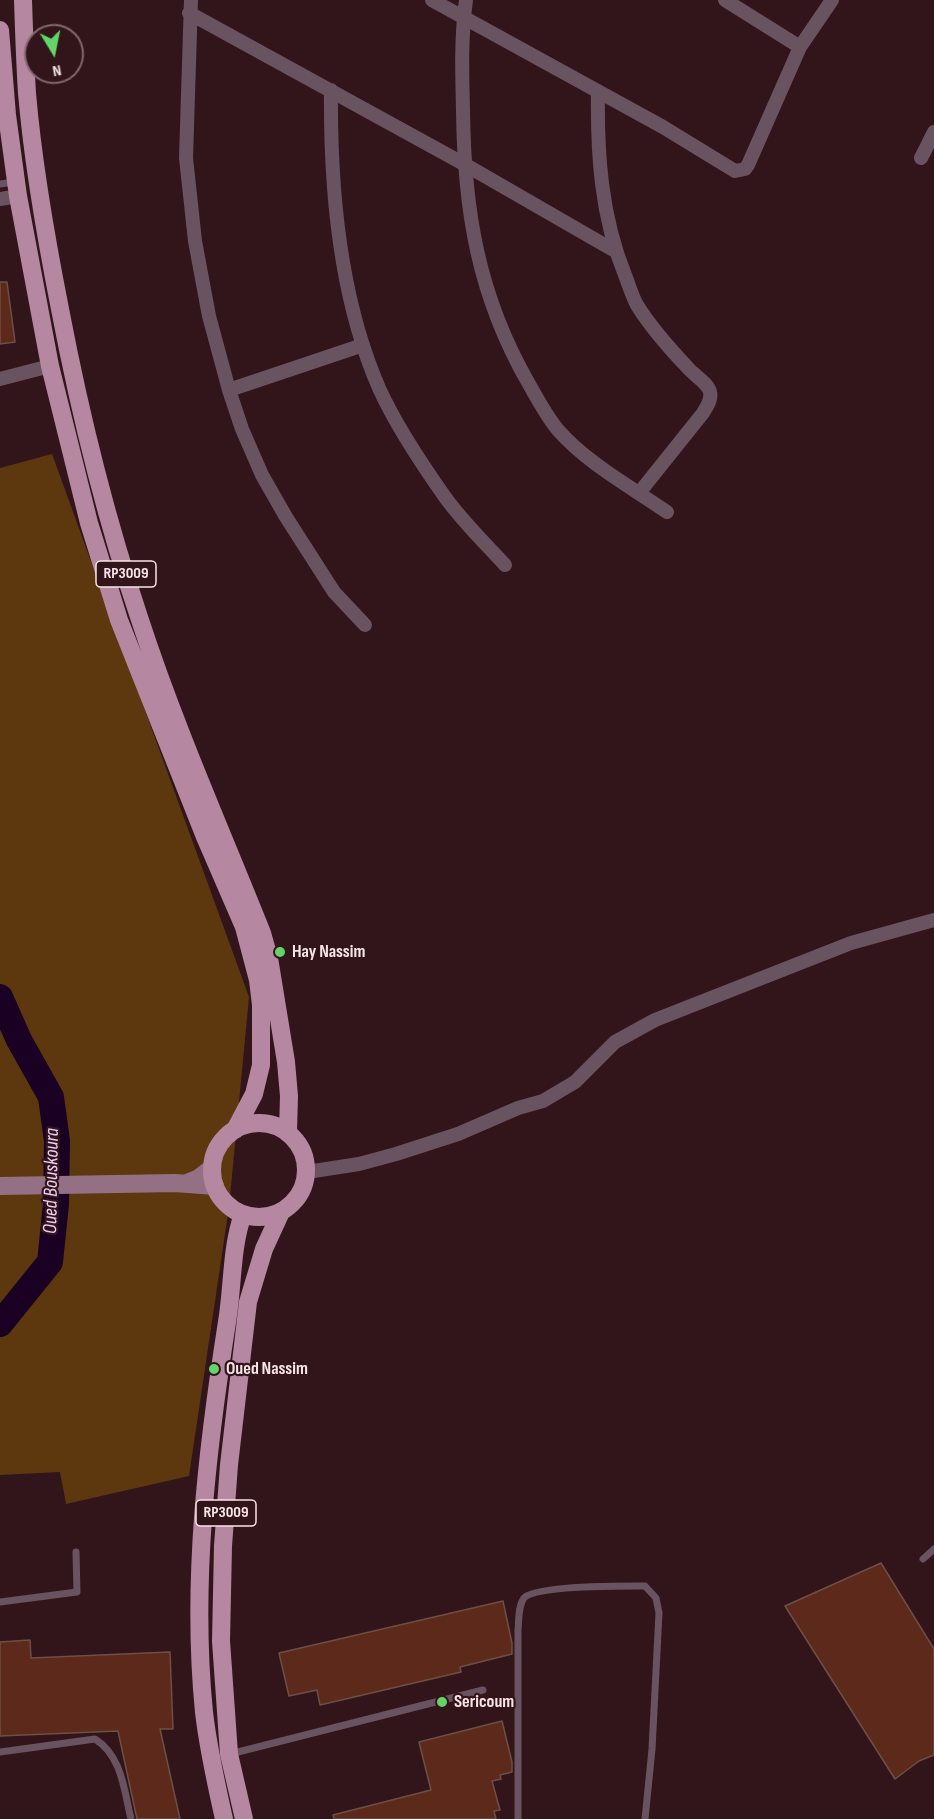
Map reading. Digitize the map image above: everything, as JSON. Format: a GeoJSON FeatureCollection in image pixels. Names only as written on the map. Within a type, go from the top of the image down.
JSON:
{"type":"FeatureCollection","features":[{"type":"Feature","properties":{"kind":"main road","name":"RP3009"},"geometry":{"type":"LineString","coordinates":[[23,0],[27,91],[44,230],[73,376],[99,484],[139,620],[174,718],[262,933],[269,958],[286,1062],[289,1096],[288,1132]]}},
{"type":"Feature","properties":{"kind":"main road","name":"RP3009"},"geometry":{"type":"LineString","coordinates":[[0,30],[12,187],[50,366],[89,523],[119,620],[251,949],[261,1005],[261,1065],[254,1094],[235,1130],[218,1146],[212,1168]]}},
{"type":"Feature","properties":{"kind":"main road"},"geometry":{"type":"LineString","coordinates":[[235,1130],[243,1125],[261,1123],[271,1124],[288,1132],[302,1150],[307,1172]]}},
{"type":"Feature","properties":{"kind":"main road"},"geometry":{"type":"LineString","coordinates":[[212,1168],[215,1186],[221,1198],[230,1207],[243,1214],[262,1217],[281,1212]]}},
{"type":"Feature","properties":{"kind":"main road","name":"RP3009"},"geometry":{"type":"LineString","coordinates":[[244,1819],[229,1754],[221,1641],[223,1546],[229,1466],[248,1302],[264,1249],[281,1212],[296,1200],[307,1172]]}},
{"type":"Feature","properties":{"kind":"main road","name":"RP3009"},"geometry":{"type":"LineString","coordinates":[[224,1819],[211,1762],[204,1712],[200,1639],[201,1546],[208,1455],[232,1293],[237,1232],[243,1214]]}},
{"type":"Feature","properties":{"kind":"street"},"geometry":{"type":"LineString","coordinates":[[432,0],[663,127],[735,171],[740,171],[748,165],[800,47],[832,0]]}},
{"type":"Feature","properties":{"kind":"street"},"geometry":{"type":"LineString","coordinates":[[466,0],[462,83],[464,164],[471,223],[485,285],[498,323],[517,364],[558,430],[579,451],[668,512]]}},
{"type":"Feature","properties":{"kind":"street"},"geometry":{"type":"LineString","coordinates":[[729,1],[800,47]]}},
{"type":"Feature","properties":{"kind":"street"},"geometry":{"type":"LineString","coordinates":[[365,625],[334,592],[267,484],[242,429],[229,390],[209,316],[199,263],[187,168],[190,7],[615,251]]}},
{"type":"Feature","properties":{"kind":"street"},"geometry":{"type":"LineString","coordinates":[[331,90],[330,135],[335,210],[346,278],[363,345],[379,388],[397,423],[421,461],[446,498],[505,565]]}},
{"type":"Feature","properties":{"kind":"street"},"geometry":{"type":"LineString","coordinates":[[598,91],[597,132],[600,171],[604,207],[615,251],[636,303],[654,330],[709,388],[711,394],[711,399],[703,412],[639,493]]}},
{"type":"Feature","properties":{"kind":"street"},"geometry":{"type":"LineString","coordinates":[[921,158],[934,132]]}},
{"type":"Feature","properties":{"kind":"street"},"geometry":{"type":"LineString","coordinates":[[0,199],[12,187]]}},
{"type":"Feature","properties":{"kind":"street"},"geometry":{"type":"LineString","coordinates":[[229,390],[363,345]]}},
{"type":"Feature","properties":{"kind":"street"},"geometry":{"type":"LineString","coordinates":[[0,379],[50,366]]}},
{"type":"Feature","properties":{"kind":"street"},"geometry":{"type":"LineString","coordinates":[[307,1172],[321,1172],[396,1154],[458,1134],[518,1108],[543,1101],[575,1082],[615,1042],[655,1020],[851,943],[934,920]]}},
{"type":"Feature","properties":{"kind":"street"},"geometry":{"type":"LineString","coordinates":[[187,1183],[199,1178],[212,1168]]}},
{"type":"Feature","properties":{"kind":"street"},"geometry":{"type":"LineString","coordinates":[[8,1186],[187,1183],[215,1186]]}},
{"type":"Feature","properties":{"kind":"lane"},"geometry":{"type":"LineString","coordinates":[[922,1559],[934,1549]]}},
{"type":"Feature","properties":{"kind":"lane"},"geometry":{"type":"LineString","coordinates":[[0,1602],[77,1592],[76,1552]]}},
{"type":"Feature","properties":{"kind":"lane"},"geometry":{"type":"LineString","coordinates":[[518,1819],[518,1630],[520,1607],[524,1599],[531,1593],[561,1588],[645,1586],[656,1598],[659,1614],[652,1749],[645,1819]]}},
{"type":"Feature","properties":{"kind":"lane"},"geometry":{"type":"LineString","coordinates":[[229,1754],[483,1690]]}},
{"type":"Feature","properties":{"kind":"lane"},"geometry":{"type":"LineString","coordinates":[[0,1752],[95,1739],[106,1746],[117,1765],[131,1819]]}},
{"type":"Feature","properties":{"kind":"shaded area"},"geometry":{"type":"Polygon","coordinates":[[[52,454],[249,997],[229,1207],[189,1476],[66,1504],[60,1472],[0,1475],[0,468],[52,454]]]}},
{"type":"Feature","properties":{"kind":"building"},"geometry":{"type":"Polygon","coordinates":[[[0,282],[7,282],[15,342],[0,344],[0,282]]]}},
{"type":"Feature","properties":{"kind":"building"},"geometry":{"type":"Polygon","coordinates":[[[881,1563],[934,1649],[934,1755],[919,1761],[895,1779],[785,1606],[881,1563]]]}},
{"type":"Feature","properties":{"kind":"building"},"geometry":{"type":"Polygon","coordinates":[[[503,1601],[512,1643],[512,1654],[460,1667],[461,1672],[320,1705],[317,1690],[289,1696],[279,1653],[503,1601]]]}},
{"type":"Feature","properties":{"kind":"building"},"geometry":{"type":"Polygon","coordinates":[[[30,1640],[31,1658],[170,1652],[173,1729],[160,1729],[180,1819],[137,1819],[118,1731],[0,1736],[0,1642],[30,1640]]]}},
{"type":"Feature","properties":{"kind":"building"},"geometry":{"type":"Polygon","coordinates":[[[502,1721],[512,1762],[512,1772],[500,1775],[501,1779],[492,1781],[500,1810],[494,1811],[496,1819],[334,1819],[333,1815],[431,1790],[419,1742],[502,1721]]]}},
{"type":"Feature","properties":{"kind":"waterway","name":"Oued Bouskoura"},"geometry":{"type":"LineString","coordinates":[[0,997],[19,1040],[51,1097],[57,1141],[56,1204],[50,1262],[0,1324]]}},
{"type":"Feature","properties":{"kind":"place","name":"Hay Nassim"},"geometry":{"type":"Point","coordinates":[280,952]}},
{"type":"Feature","properties":{"kind":"place","name":"Oued Nassim"},"geometry":{"type":"Point","coordinates":[214,1369]}},
{"type":"Feature","properties":{"kind":"place","name":"Sericoum"},"geometry":{"type":"Point","coordinates":[442,1702]}}]}
